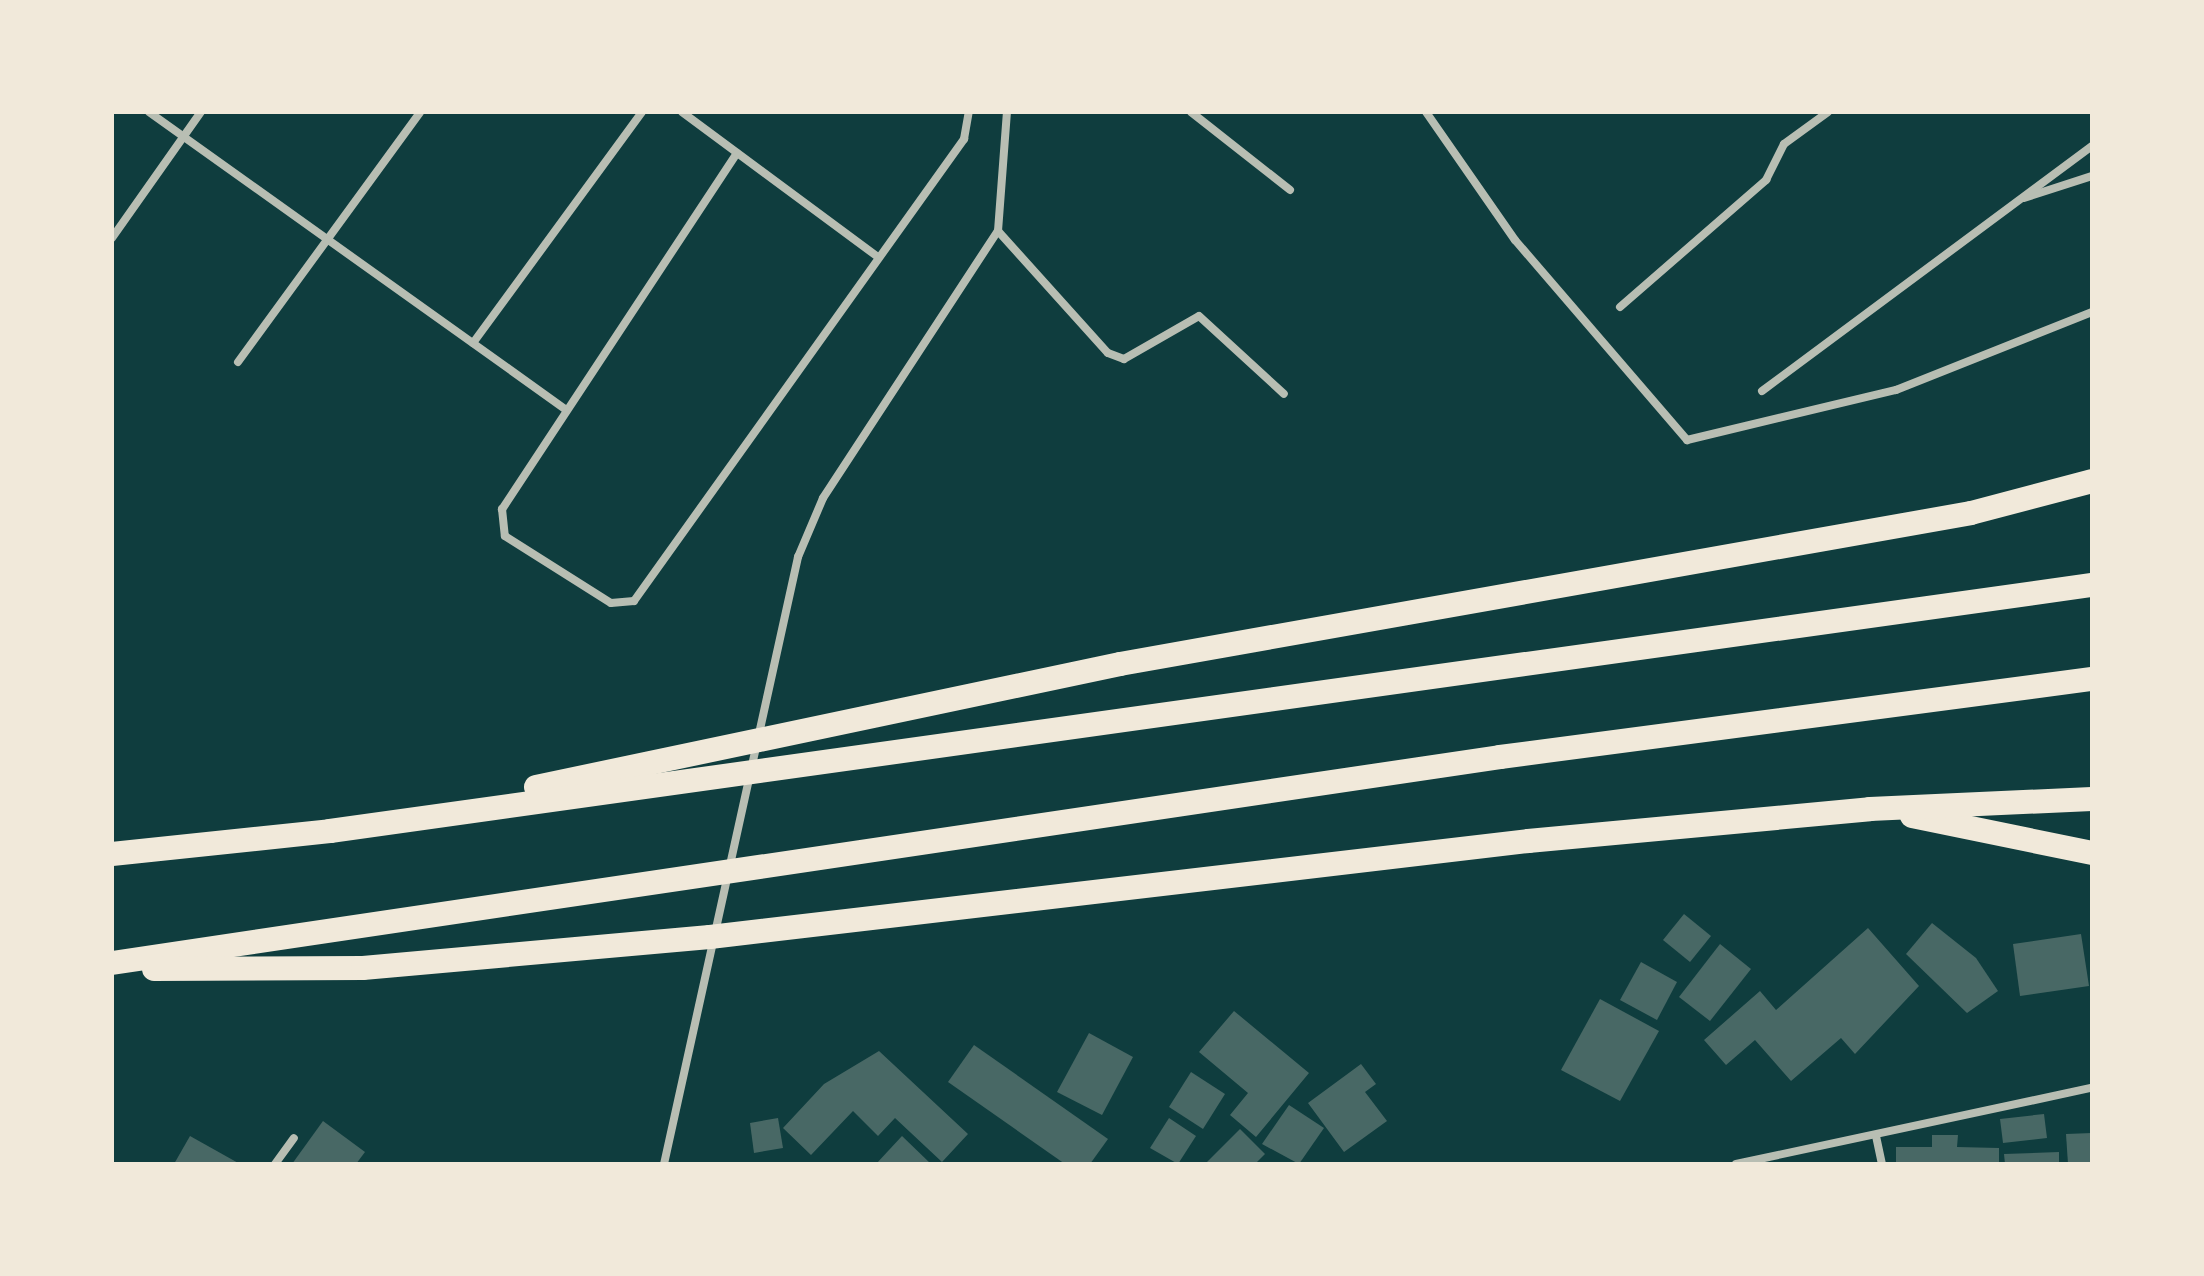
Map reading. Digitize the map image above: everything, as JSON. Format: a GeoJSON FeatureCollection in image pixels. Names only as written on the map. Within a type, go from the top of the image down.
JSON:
{"type":"FeatureCollection","features":[{"type":"Feature","properties":{"kind":"highway"},"geometry":{"type":"LineString","coordinates":[[330,831],[1120,664],[1971,513],[2092,481]]}},
{"type":"Feature","properties":{"kind":"highway"},"geometry":{"type":"LineString","coordinates":[[112,854],[330,831],[2092,585]]}},
{"type":"Feature","properties":{"kind":"highway"},"geometry":{"type":"LineString","coordinates":[[112,966],[1500,757],[2092,679]]}},
{"type":"Feature","properties":{"kind":"highway"},"geometry":{"type":"LineString","coordinates":[[112,966],[379,967],[1870,809],[2092,799]]}},
{"type":"Feature","properties":{"kind":"highway"},"geometry":{"type":"LineString","coordinates":[[1870,809],[2092,853]]}},
{"type":"Feature","properties":{"kind":"street"},"geometry":{"type":"LineString","coordinates":[[149,112],[565,409]]}},
{"type":"Feature","properties":{"kind":"street"},"geometry":{"type":"LineString","coordinates":[[112,238],[201,112]]}},
{"type":"Feature","properties":{"kind":"street"},"geometry":{"type":"LineString","coordinates":[[238,362],[420,112]]}},
{"type":"Feature","properties":{"kind":"street"},"geometry":{"type":"LineString","coordinates":[[473,343],[642,112]]}},
{"type":"Feature","properties":{"kind":"street"},"geometry":{"type":"LineString","coordinates":[[682,112],[878,257]]}},
{"type":"Feature","properties":{"kind":"street"},"geometry":{"type":"LineString","coordinates":[[737,153],[565,409],[498,523],[505,536],[611,603],[634,601],[964,139],[969,112]]}},
{"type":"Feature","properties":{"kind":"street"},"geometry":{"type":"LineString","coordinates":[[664,1164],[671,1117],[798,557],[823,498],[998,231],[1007,112]]}},
{"type":"Feature","properties":{"kind":"street"},"geometry":{"type":"LineString","coordinates":[[1191,112],[1290,190]]}},
{"type":"Feature","properties":{"kind":"street"},"geometry":{"type":"LineString","coordinates":[[1426,112],[1515,240],[1687,440],[1896,390],[2092,312]]}},
{"type":"Feature","properties":{"kind":"street"},"geometry":{"type":"LineString","coordinates":[[1620,307],[1766,180],[1784,144],[1828,112]]}},
{"type":"Feature","properties":{"kind":"street"},"geometry":{"type":"LineString","coordinates":[[1762,391],[2015,200],[2092,146]]}},
{"type":"Feature","properties":{"kind":"street"},"geometry":{"type":"LineString","coordinates":[[2015,200],[2092,176]]}},
{"type":"Feature","properties":{"kind":"street"},"geometry":{"type":"LineString","coordinates":[[998,231],[1108,353],[1124,359],[1199,316],[1284,394]]}},
{"type":"Feature","properties":{"kind":"street"},"geometry":{"type":"LineString","coordinates":[[1736,1164],[2092,1088]]}},
{"type":"Feature","properties":{"kind":"street"},"geometry":{"type":"LineString","coordinates":[[1876,1136],[1882,1164]]}},
{"type":"Feature","properties":{"kind":"street"},"geometry":{"type":"LineString","coordinates":[[275,1164],[294,1138]]}},
{"type":"Feature","properties":{"kind":"building"},"geometry":{"type":"Polygon","coordinates":[[[1684,914],[1711,936],[1690,962],[1663,940],[1684,914]]]}},
{"type":"Feature","properties":{"kind":"building"},"geometry":{"type":"Polygon","coordinates":[[[1932,923],[1976,958],[1998,991],[1967,1013],[1906,954],[1932,923]]]}},
{"type":"Feature","properties":{"kind":"building"},"geometry":{"type":"Polygon","coordinates":[[[1868,928],[1919,986],[1855,1054],[1841,1038],[1791,1081],[1755,1040],[1726,1065],[1704,1040],[1760,991],[1776,1010],[1868,928]]]}},
{"type":"Feature","properties":{"kind":"building"},"geometry":{"type":"Polygon","coordinates":[[[2081,934],[2089,986],[2020,996],[2013,944],[2081,934]]]}},
{"type":"Feature","properties":{"kind":"building"},"geometry":{"type":"Polygon","coordinates":[[[1720,944],[1751,969],[1710,1021],[1679,997],[1720,944]]]}},
{"type":"Feature","properties":{"kind":"building"},"geometry":{"type":"Polygon","coordinates":[[[1641,962],[1677,982],[1657,1020],[1620,1000],[1641,962]]]}},
{"type":"Feature","properties":{"kind":"building"},"geometry":{"type":"Polygon","coordinates":[[[1600,999],[1659,1031],[1620,1101],[1561,1070],[1600,999]]]}},
{"type":"Feature","properties":{"kind":"building"},"geometry":{"type":"Polygon","coordinates":[[[1234,1011],[1309,1073],[1256,1137],[1230,1115],[1248,1093],[1199,1052],[1234,1011]]]}},
{"type":"Feature","properties":{"kind":"building"},"geometry":{"type":"Polygon","coordinates":[[[1089,1033],[1133,1057],[1102,1115],[1057,1092],[1089,1033]]]}},
{"type":"Feature","properties":{"kind":"building"},"geometry":{"type":"Polygon","coordinates":[[[974,1045],[1108,1139],[1090,1164],[1065,1164],[948,1082],[974,1045]]]}},
{"type":"Feature","properties":{"kind":"building"},"geometry":{"type":"Polygon","coordinates":[[[879,1051],[968,1134],[942,1162],[895,1118],[878,1136],[853,1111],[811,1155],[783,1128],[824,1084],[879,1051]]]}},
{"type":"Feature","properties":{"kind":"building"},"geometry":{"type":"Polygon","coordinates":[[[1361,1064],[1376,1084],[1365,1092],[1387,1121],[1344,1152],[1308,1103],[1361,1064]]]}},
{"type":"Feature","properties":{"kind":"building"},"geometry":{"type":"Polygon","coordinates":[[[1191,1072],[1225,1094],[1203,1129],[1169,1107],[1191,1072]]]}},
{"type":"Feature","properties":{"kind":"building"},"geometry":{"type":"Polygon","coordinates":[[[1289,1105],[1324,1128],[1299,1164],[1262,1144],[1289,1105]]]}},
{"type":"Feature","properties":{"kind":"building"},"geometry":{"type":"Polygon","coordinates":[[[2044,1114],[2047,1138],[2003,1143],[2000,1119],[2044,1114]]]}},
{"type":"Feature","properties":{"kind":"building"},"geometry":{"type":"Polygon","coordinates":[[[778,1118],[783,1148],[754,1153],[750,1123],[778,1118]]]}},
{"type":"Feature","properties":{"kind":"building"},"geometry":{"type":"Polygon","coordinates":[[[1169,1118],[1196,1136],[1178,1164],[1150,1148],[1169,1118]]]}},
{"type":"Feature","properties":{"kind":"building"},"geometry":{"type":"Polygon","coordinates":[[[323,1121],[365,1152],[356,1164],[292,1164],[323,1121]]]}},
{"type":"Feature","properties":{"kind":"building"},"geometry":{"type":"Polygon","coordinates":[[[1240,1129],[1265,1154],[1255,1164],[1205,1164],[1240,1129]]]}},
{"type":"Feature","properties":{"kind":"building"},"geometry":{"type":"Polygon","coordinates":[[[2092,1133],[2092,1164],[2068,1164],[2066,1134],[2092,1133]]]}},
{"type":"Feature","properties":{"kind":"building"},"geometry":{"type":"Polygon","coordinates":[[[1932,1135],[1958,1135],[1957,1147],[1999,1148],[1999,1164],[1896,1164],[1896,1147],[1932,1147],[1932,1135]]]}},
{"type":"Feature","properties":{"kind":"building"},"geometry":{"type":"Polygon","coordinates":[[[190,1136],[240,1164],[174,1164],[190,1136]]]}},
{"type":"Feature","properties":{"kind":"building"},"geometry":{"type":"Polygon","coordinates":[[[902,1136],[931,1164],[876,1164],[902,1136]]]}},
{"type":"Feature","properties":{"kind":"building"},"geometry":{"type":"Polygon","coordinates":[[[2059,1152],[2059,1164],[2005,1164],[2004,1154],[2059,1152]]]}}]}
